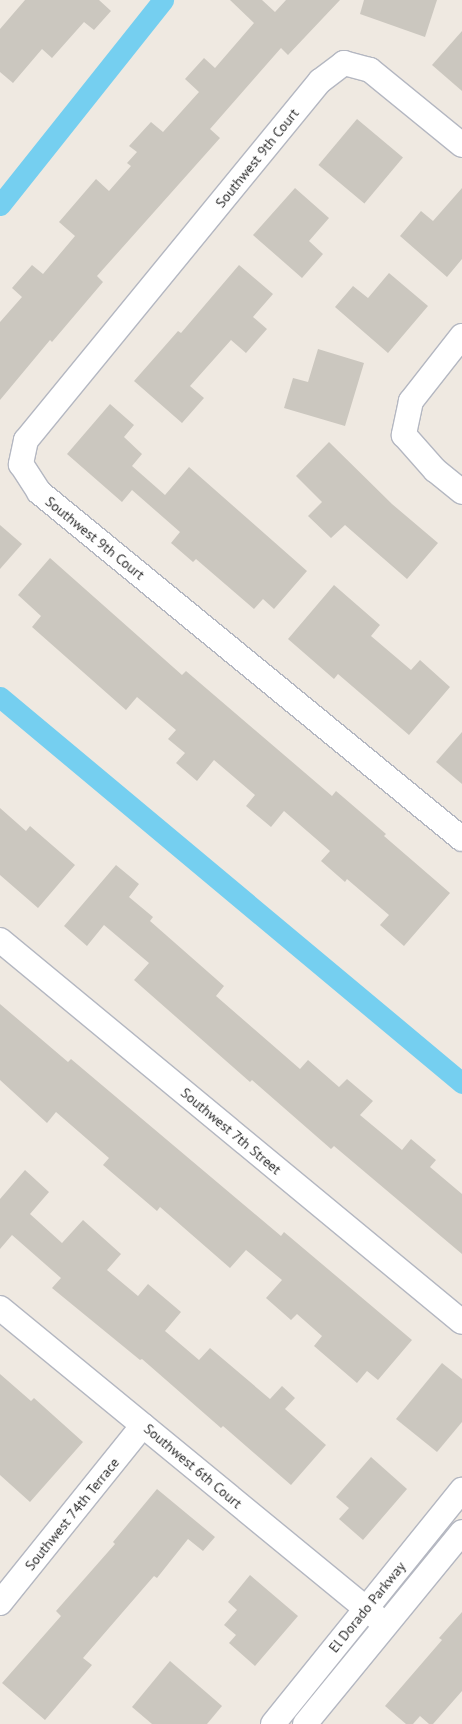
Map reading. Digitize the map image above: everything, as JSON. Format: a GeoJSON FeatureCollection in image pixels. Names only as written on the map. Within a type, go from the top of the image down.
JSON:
{"type":"FeatureCollection","features":[{"type":"Feature","properties":{"kind":"street","name":"Southwest 9th Court"},"geometry":{"type":"LineString","coordinates":[[462,145],[370,70],[344,63],[320,81],[26,440],[21,464],[39,492],[462,839]]}},
{"type":"Feature","properties":{"kind":"street"},"geometry":{"type":"LineString","coordinates":[[462,336],[411,400],[404,435],[435,470],[462,492]]}},
{"type":"Feature","properties":{"kind":"street","name":"Southwest 7th Street"},"geometry":{"type":"LineString","coordinates":[[0,940],[462,1322]]}},
{"type":"Feature","properties":{"kind":"street","name":"Southwest 6th Court"},"geometry":{"type":"LineString","coordinates":[[0,1308],[386,1625]]}},
{"type":"Feature","properties":{"kind":"street","name":"Southwest 74th Terrace"},"geometry":{"type":"LineString","coordinates":[[0,1603],[143,1425]]}},
{"type":"Feature","properties":{"kind":"street","name":"El Dorado Parkway"},"geometry":{"type":"LineString","coordinates":[[273,1724],[462,1490]]}},
{"type":"Feature","properties":{"kind":"street","name":"El Dorado Parkway"},"geometry":{"type":"LineString","coordinates":[[305,1724],[462,1532]]}},
{"type":"Feature","properties":{"kind":"building"},"geometry":{"type":"Polygon","coordinates":[[[25,0],[99,0],[111,11],[94,30],[84,22],[52,58],[42,49],[13,83],[0,72],[0,29],[25,0]]]}},
{"type":"Feature","properties":{"kind":"building"},"geometry":{"type":"Polygon","coordinates":[[[230,0],[262,0],[275,12],[286,0],[340,0],[288,55],[281,48],[210,129],[220,138],[97,276],[103,282],[52,342],[50,340],[0,400],[0,322],[22,297],[12,288],[32,265],[43,274],[75,236],[59,222],[96,179],[109,191],[131,166],[127,163],[137,152],[129,146],[151,122],[163,132],[199,92],[185,79],[204,58],[215,68],[254,23],[230,0]]]}},
{"type":"Feature","properties":{"kind":"building"},"geometry":{"type":"Polygon","coordinates":[[[364,0],[437,0],[425,37],[360,14],[364,0]]]}},
{"type":"Feature","properties":{"kind":"building"},"geometry":{"type":"Polygon","coordinates":[[[462,31],[462,91],[432,65],[462,31]]]}},
{"type":"Feature","properties":{"kind":"building"},"geometry":{"type":"Polygon","coordinates":[[[357,119],[403,158],[364,204],[318,165],[357,119]]]}},
{"type":"Feature","properties":{"kind":"building"},"geometry":{"type":"Polygon","coordinates":[[[295,188],[329,218],[309,241],[323,254],[302,278],[253,235],[295,188]]]}},
{"type":"Feature","properties":{"kind":"building"},"geometry":{"type":"Polygon","coordinates":[[[462,188],[462,259],[447,277],[400,236],[421,211],[433,221],[462,188]]]}},
{"type":"Feature","properties":{"kind":"building"},"geometry":{"type":"Polygon","coordinates":[[[239,265],[273,294],[253,317],[267,329],[246,353],[231,340],[190,386],[204,398],[182,423],[134,381],[178,331],[181,333],[239,265]]]}},
{"type":"Feature","properties":{"kind":"building"},"geometry":{"type":"Polygon","coordinates":[[[389,273],[428,306],[388,353],[335,307],[353,286],[368,298],[389,273]]]}},
{"type":"Feature","properties":{"kind":"building"},"geometry":{"type":"Polygon","coordinates":[[[318,349],[364,363],[345,426],[284,408],[293,378],[308,382],[318,349]]]}},
{"type":"Feature","properties":{"kind":"building"},"geometry":{"type":"Polygon","coordinates":[[[110,404],[134,425],[124,437],[142,454],[132,466],[165,495],[189,467],[307,571],[274,609],[263,599],[254,609],[196,559],[193,562],[171,543],[180,532],[132,490],[122,502],[67,454],[110,404]]]}},
{"type":"Feature","properties":{"kind":"building"},"geometry":{"type":"Polygon","coordinates":[[[329,442],[392,504],[438,543],[407,579],[345,525],[331,538],[308,516],[322,502],[296,476],[329,442]]]}},
{"type":"Feature","properties":{"kind":"building"},"geometry":{"type":"Polygon","coordinates":[[[0,525],[22,544],[0,569],[0,525]]]}},
{"type":"Feature","properties":{"kind":"building"},"geometry":{"type":"Polygon","coordinates":[[[50,558],[182,675],[186,671],[332,796],[336,791],[386,834],[384,836],[450,893],[404,946],[380,925],[389,915],[347,879],[345,882],[321,861],[330,851],[284,811],[271,827],[246,806],[255,795],[214,760],[197,781],[176,763],[185,753],[168,739],[176,730],[137,697],[126,710],[32,627],[41,616],[18,595],[50,558]]]}},
{"type":"Feature","properties":{"kind":"building"},"geometry":{"type":"Polygon","coordinates":[[[334,585],[380,625],[371,636],[411,670],[420,660],[450,687],[409,735],[338,674],[334,679],[288,639],[334,585]]]}},
{"type":"Feature","properties":{"kind":"building"},"geometry":{"type":"Polygon","coordinates":[[[462,732],[462,784],[436,762],[462,732]]]}},
{"type":"Feature","properties":{"kind":"building"},"geometry":{"type":"Polygon","coordinates":[[[0,808],[26,831],[30,826],[75,865],[38,908],[0,875],[0,808]]]}},
{"type":"Feature","properties":{"kind":"building"},"geometry":{"type":"Polygon","coordinates":[[[116,865],[139,884],[129,897],[153,917],[150,921],[224,986],[216,996],[300,1069],[308,1060],[339,1087],[347,1079],[373,1101],[360,1115],[402,1150],[411,1139],[436,1160],[430,1167],[462,1194],[462,1254],[334,1146],[331,1149],[252,1080],[250,1082],[134,980],[149,963],[104,925],[87,946],[64,926],[116,865]]]}},
{"type":"Feature","properties":{"kind":"building"},"geometry":{"type":"Polygon","coordinates":[[[0,1004],[68,1062],[71,1059],[281,1236],[284,1232],[412,1340],[378,1380],[367,1371],[357,1383],[314,1346],[322,1336],[297,1314],[291,1320],[266,1298],[282,1280],[246,1250],[230,1268],[160,1207],[157,1211],[103,1165],[109,1158],[56,1112],[47,1123],[0,1080],[0,1004]]]}},
{"type":"Feature","properties":{"kind":"building"},"geometry":{"type":"Polygon","coordinates":[[[25,1170],[49,1192],[30,1214],[62,1243],[83,1220],[121,1254],[107,1270],[138,1296],[148,1284],[181,1312],[165,1331],[199,1360],[210,1348],[270,1399],[282,1386],[295,1398],[285,1409],[326,1445],[291,1485],[223,1426],[221,1428],[142,1359],[140,1360],[52,1288],[61,1278],[12,1235],[0,1249],[0,1199],[25,1170]]]}},
{"type":"Feature","properties":{"kind":"building"},"geometry":{"type":"Polygon","coordinates":[[[442,1363],[462,1379],[462,1422],[437,1452],[396,1419],[442,1363]]]}},
{"type":"Feature","properties":{"kind":"building"},"geometry":{"type":"Polygon","coordinates":[[[0,1374],[31,1401],[34,1398],[83,1442],[30,1502],[0,1475],[0,1374]]]}},
{"type":"Feature","properties":{"kind":"building"},"geometry":{"type":"Polygon","coordinates":[[[371,1457],[407,1489],[363,1540],[339,1519],[349,1508],[336,1497],[371,1457]]]}},
{"type":"Feature","properties":{"kind":"building"},"geometry":{"type":"Polygon","coordinates":[[[157,1489],[215,1537],[203,1551],[188,1539],[157,1578],[154,1576],[83,1658],[92,1665],[45,1720],[2,1683],[61,1616],[56,1611],[115,1544],[113,1542],[157,1489]]]}},
{"type":"Feature","properties":{"kind":"building"},"geometry":{"type":"Polygon","coordinates":[[[250,1575],[298,1616],[255,1666],[229,1643],[236,1635],[224,1625],[237,1610],[228,1602],[250,1575]]]}},
{"type":"Feature","properties":{"kind":"building"},"geometry":{"type":"Polygon","coordinates":[[[462,1612],[462,1691],[433,1724],[429,1724],[420,1716],[413,1724],[406,1724],[385,1706],[442,1640],[439,1638],[462,1612]]]}},
{"type":"Feature","properties":{"kind":"building"},"geometry":{"type":"Polygon","coordinates":[[[170,1661],[222,1706],[207,1724],[152,1724],[132,1707],[170,1661]]]}},
{"type":"Feature","properties":{"kind":"waterway"},"geometry":{"type":"LineString","coordinates":[[0,205],[163,0]]}},
{"type":"Feature","properties":{"kind":"waterway"},"geometry":{"type":"LineString","coordinates":[[0,697],[462,1083]]}}]}
